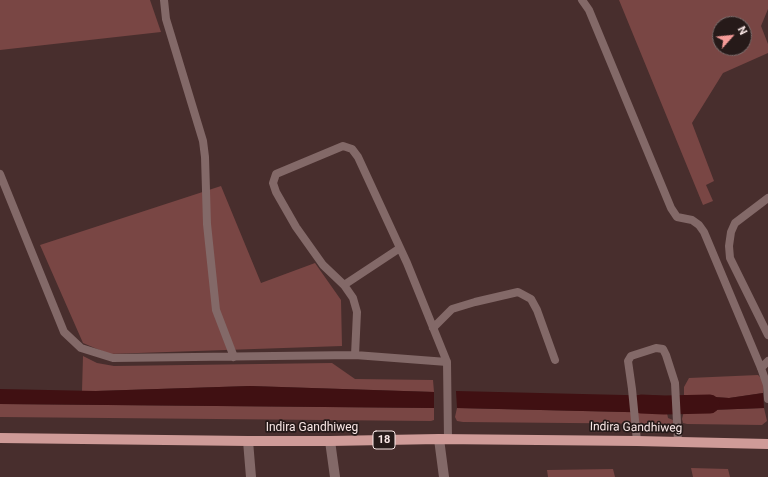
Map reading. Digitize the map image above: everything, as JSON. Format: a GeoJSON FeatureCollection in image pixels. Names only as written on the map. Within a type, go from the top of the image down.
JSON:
{"type":"FeatureCollection","features":[{"type":"Feature","properties":{"kind":"main road","name":"Indira Gandhiweg"},"geometry":{"type":"LineString","coordinates":[[0,438],[248,441],[443,439],[768,444]]}},
{"type":"Feature","properties":{"kind":"street"},"geometry":{"type":"LineString","coordinates":[[443,439],[444,477]]}},
{"type":"Feature","properties":{"kind":"street"},"geometry":{"type":"LineString","coordinates":[[248,441],[251,477]]}},
{"type":"Feature","properties":{"kind":"street"},"geometry":{"type":"LineString","coordinates":[[330,441],[335,477]]}},
{"type":"Feature","properties":{"kind":"lane"},"geometry":{"type":"LineString","coordinates":[[164,0],[166,19],[203,141],[207,224],[216,310],[234,357]]}},
{"type":"Feature","properties":{"kind":"lane"},"geometry":{"type":"LineString","coordinates":[[582,0],[589,10],[671,208],[677,217],[692,220],[699,225],[704,232],[761,368],[767,385],[768,399]]}},
{"type":"Feature","properties":{"kind":"lane"},"geometry":{"type":"LineString","coordinates":[[355,356],[357,312],[353,298],[344,285],[323,264],[296,227],[276,192],[273,183],[276,174],[343,146],[352,149],[358,157],[407,263],[446,362],[447,418],[443,439]]}},
{"type":"Feature","properties":{"kind":"lane"},"geometry":{"type":"LineString","coordinates":[[0,174],[64,332],[81,348],[113,358],[355,356],[446,362]]}},
{"type":"Feature","properties":{"kind":"lane"},"geometry":{"type":"LineString","coordinates":[[768,198],[735,223],[731,232],[729,246],[730,258],[768,334]]}},
{"type":"Feature","properties":{"kind":"lane"},"geometry":{"type":"LineString","coordinates":[[344,285],[400,248]]}},
{"type":"Feature","properties":{"kind":"lane"},"geometry":{"type":"LineString","coordinates":[[433,328],[452,309],[518,292],[531,299],[537,310],[555,360]]}},
{"type":"Feature","properties":{"kind":"lane"},"geometry":{"type":"LineString","coordinates":[[637,441],[628,361],[631,356],[656,348],[662,350],[666,355],[675,383],[678,442]]}},
{"type":"Feature","properties":{"kind":"lane"},"geometry":{"type":"LineString","coordinates":[[761,368],[768,361]]}},
{"type":"Feature","properties":{"kind":"shaded area"},"geometry":{"type":"Polygon","coordinates":[[[0,0],[150,0],[161,32],[0,50],[0,0]]]}},
{"type":"Feature","properties":{"kind":"shaded area"},"geometry":{"type":"Polygon","coordinates":[[[619,0],[768,0],[768,9],[761,26],[768,44],[768,53],[723,73],[692,123],[714,181],[706,185],[713,201],[703,205],[619,0]]]}},
{"type":"Feature","properties":{"kind":"shaded area"},"geometry":{"type":"Polygon","coordinates":[[[221,186],[261,283],[315,263],[341,300],[342,346],[109,354],[83,343],[40,245],[221,186]]]}},
{"type":"Feature","properties":{"kind":"shaded area"},"geometry":{"type":"Polygon","coordinates":[[[83,356],[97,363],[114,366],[332,363],[355,379],[433,380],[434,392],[250,386],[82,391],[83,356]]]}},
{"type":"Feature","properties":{"kind":"shaded area"},"geometry":{"type":"Polygon","coordinates":[[[758,375],[763,380],[763,393],[729,398],[684,395],[684,387],[689,378],[758,375]]]}},
{"type":"Feature","properties":{"kind":"shaded area"},"geometry":{"type":"Polygon","coordinates":[[[250,386],[434,392],[434,408],[0,404],[0,389],[96,391],[250,386]]]}},
{"type":"Feature","properties":{"kind":"shaded area"},"geometry":{"type":"Polygon","coordinates":[[[456,391],[666,396],[667,413],[457,408],[456,391]]]}},
{"type":"Feature","properties":{"kind":"shaded area"},"geometry":{"type":"Polygon","coordinates":[[[763,393],[764,408],[684,411],[684,395],[729,398],[763,393]]]}},
{"type":"Feature","properties":{"kind":"shaded area"},"geometry":{"type":"Polygon","coordinates":[[[0,404],[434,408],[434,420],[0,417],[0,404]]]}},
{"type":"Feature","properties":{"kind":"shaded area"},"geometry":{"type":"Polygon","coordinates":[[[457,408],[667,413],[668,418],[673,420],[673,424],[463,422],[457,421],[455,417],[457,408]]]}},
{"type":"Feature","properties":{"kind":"shaded area"},"geometry":{"type":"Polygon","coordinates":[[[764,408],[767,421],[762,425],[687,424],[683,423],[682,419],[684,411],[764,408]]]}},
{"type":"Feature","properties":{"kind":"shaded area"},"geometry":{"type":"Polygon","coordinates":[[[691,468],[728,469],[730,477],[693,477],[691,468]]]}},
{"type":"Feature","properties":{"kind":"shaded area"},"geometry":{"type":"Polygon","coordinates":[[[613,469],[615,477],[548,477],[547,470],[613,469]]]}},
{"type":"Feature","properties":{"kind":"waterway"},"geometry":{"type":"LineString","coordinates":[[641,404],[710,404]]}}]}
